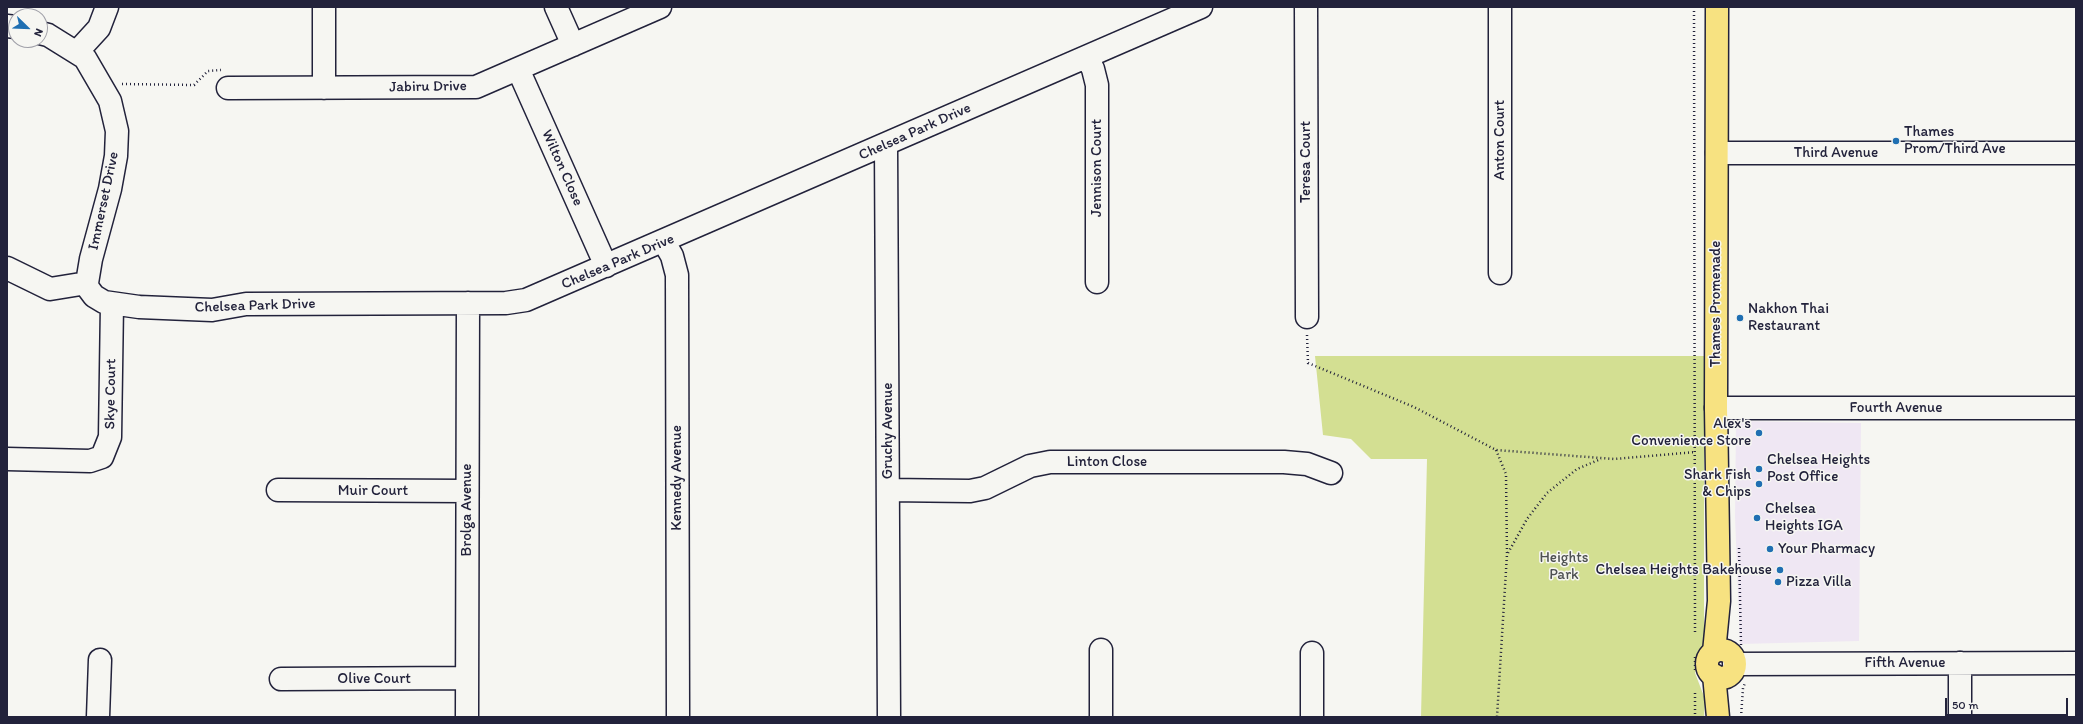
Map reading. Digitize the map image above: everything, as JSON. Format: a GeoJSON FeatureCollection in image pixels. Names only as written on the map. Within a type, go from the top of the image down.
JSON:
{"type":"FeatureCollection","features":[{"type":"Feature","properties":{"kind":"main road","name":"Thames Promenade"},"geometry":{"type":"LineString","coordinates":[[1717,7],[1716,450],[1720,664],[1719,714]]}},
{"type":"Feature","properties":{"kind":"street"},"geometry":{"type":"LineString","coordinates":[[77,52],[99,28],[106,7]]}},
{"type":"Feature","properties":{"kind":"street"},"geometry":{"type":"LineString","coordinates":[[324,7],[324,88]]}},
{"type":"Feature","properties":{"kind":"street"},"geometry":{"type":"LineString","coordinates":[[556,7],[573,45]]}},
{"type":"Feature","properties":{"kind":"street","name":"Jabiru Drive"},"geometry":{"type":"LineString","coordinates":[[227,79],[324,88],[476,87],[660,7]]}},
{"type":"Feature","properties":{"kind":"street","name":"Chelsea Park Drive"},"geometry":{"type":"LineString","coordinates":[[87,283],[88,288],[94,296],[104,302],[112,304],[212,310],[246,304],[506,303],[526,300],[664,242],[1201,7]]}},
{"type":"Feature","properties":{"kind":"street","name":"Teresa Court"},"geometry":{"type":"LineString","coordinates":[[1306,7],[1307,317]]}},
{"type":"Feature","properties":{"kind":"street","name":"Anton Court"},"geometry":{"type":"LineString","coordinates":[[1500,7],[1500,273]]}},
{"type":"Feature","properties":{"kind":"street","name":"Immerset Drive"},"geometry":{"type":"LineString","coordinates":[[48,35],[85,58],[103,87],[110,102],[117,131],[116,156],[110,189],[91,259],[87,283]]}},
{"type":"Feature","properties":{"kind":"street","name":"Jennison Court"},"geometry":{"type":"LineString","coordinates":[[1087,57],[1094,69],[1097,85],[1097,282]]}},
{"type":"Feature","properties":{"kind":"street","name":"Wilton Close"},"geometry":{"type":"LineString","coordinates":[[518,69],[606,266]]}},
{"type":"Feature","properties":{"kind":"street","name":"Gruchy Avenue"},"geometry":{"type":"LineString","coordinates":[[886,145],[889,717]]}},
{"type":"Feature","properties":{"kind":"street","name":"Third Avenue"},"geometry":{"type":"LineString","coordinates":[[1717,153],[2076,153]]}},
{"type":"Feature","properties":{"kind":"street","name":"Kennedy Avenue"},"geometry":{"type":"LineString","coordinates":[[664,242],[672,256],[677,275],[678,717]]}},
{"type":"Feature","properties":{"kind":"street"},"geometry":{"type":"LineString","coordinates":[[7,268],[50,289],[87,283]]}},
{"type":"Feature","properties":{"kind":"street","name":"Brolga Avenue"},"geometry":{"type":"LineString","coordinates":[[467,717],[468,303]]}},
{"type":"Feature","properties":{"kind":"street","name":"Skye Court"},"geometry":{"type":"LineString","coordinates":[[7,459],[90,461],[102,458],[110,437],[112,304]]}},
{"type":"Feature","properties":{"kind":"street","name":"Fourth Avenue"},"geometry":{"type":"LineString","coordinates":[[1716,408],[2076,408]]}},
{"type":"Feature","properties":{"kind":"street","name":"Linton Close"},"geometry":{"type":"LineString","coordinates":[[888,490],[970,491],[985,488],[1030,466],[1050,462],[1284,462],[1307,464],[1331,473]]}},
{"type":"Feature","properties":{"kind":"street","name":"Muir Court"},"geometry":{"type":"LineString","coordinates":[[278,490],[467,492]]}},
{"type":"Feature","properties":{"kind":"street"},"geometry":{"type":"LineString","coordinates":[[1101,650],[1101,717]]}},
{"type":"Feature","properties":{"kind":"street"},"geometry":{"type":"LineString","coordinates":[[1312,653],[1312,717]]}},
{"type":"Feature","properties":{"kind":"street"},"geometry":{"type":"LineString","coordinates":[[98,717],[100,660]]}},
{"type":"Feature","properties":{"kind":"street"},"geometry":{"type":"LineString","coordinates":[[1960,663],[1960,717]]}},
{"type":"Feature","properties":{"kind":"street","name":"Fifth Avenue"},"geometry":{"type":"LineString","coordinates":[[1720,664],[2076,663]]}},
{"type":"Feature","properties":{"kind":"street","name":"Olive Court"},"geometry":{"type":"LineString","coordinates":[[281,679],[466,678]]}},
{"type":"Feature","properties":{"kind":"path"},"geometry":{"type":"LineString","coordinates":[[1694,7],[1695,638]]}},
{"type":"Feature","properties":{"kind":"path"},"geometry":{"type":"LineString","coordinates":[[103,87],[120,84],[194,85],[208,71],[227,79]]}},
{"type":"Feature","properties":{"kind":"path"},"geometry":{"type":"LineString","coordinates":[[1307,317],[1308,363],[1414,407],[1496,450],[1603,458],[1716,450]]}},
{"type":"Feature","properties":{"kind":"path"},"geometry":{"type":"LineString","coordinates":[[1496,450],[1506,474],[1507,554],[1497,717]]}},
{"type":"Feature","properties":{"kind":"path"},"geometry":{"type":"LineString","coordinates":[[1507,554],[1527,520],[1547,493],[1578,469],[1603,458]]}},
{"type":"Feature","properties":{"kind":"path"},"geometry":{"type":"LineString","coordinates":[[1720,664],[1750,649],[1741,647],[1739,542]]}},
{"type":"Feature","properties":{"kind":"path"},"geometry":{"type":"LineString","coordinates":[[1720,664],[1752,683],[1745,684],[1743,688],[1741,717]]}},
{"type":"Feature","properties":{"kind":"path"},"geometry":{"type":"LineString","coordinates":[[1695,690],[1695,717]]}},
{"type":"Feature","properties":{"kind":"shaded area"},"geometry":{"type":"Polygon","coordinates":[[[1736,421],[1861,423],[1859,641],[1740,644],[1735,517],[1736,421]]]}},
{"type":"Feature","properties":{"kind":"green space","name":"Heights Park"},"geometry":{"type":"Polygon","coordinates":[[[1315,356],[1704,356],[1704,648],[1695,673],[1705,699],[1704,717],[1421,717],[1427,459],[1371,459],[1351,439],[1323,435],[1315,356]]]}},
{"type":"Feature","properties":{"kind":"place","name":"Thames Prom/Third Ave"},"geometry":{"type":"Point","coordinates":[1896,141]}},
{"type":"Feature","properties":{"kind":"place","name":"Nakhon Thai Restaurant"},"geometry":{"type":"Point","coordinates":[1740,318]}},
{"type":"Feature","properties":{"kind":"place","name":"Alex's Convenience Store"},"geometry":{"type":"Point","coordinates":[1759,433]}},
{"type":"Feature","properties":{"kind":"place","name":"Chelsea Heights Post Office"},"geometry":{"type":"Point","coordinates":[1759,469]}},
{"type":"Feature","properties":{"kind":"place","name":"Shark Fish & Chips"},"geometry":{"type":"Point","coordinates":[1759,484]}},
{"type":"Feature","properties":{"kind":"place","name":"Chelsea Heights IGA"},"geometry":{"type":"Point","coordinates":[1757,518]}},
{"type":"Feature","properties":{"kind":"place","name":"Your Pharmacy"},"geometry":{"type":"Point","coordinates":[1770,549]}},
{"type":"Feature","properties":{"kind":"place","name":"Chelsea Heights Bakehouse"},"geometry":{"type":"Point","coordinates":[1780,570]}},
{"type":"Feature","properties":{"kind":"place","name":"Pizza Villa"},"geometry":{"type":"Point","coordinates":[1778,582]}}]}
